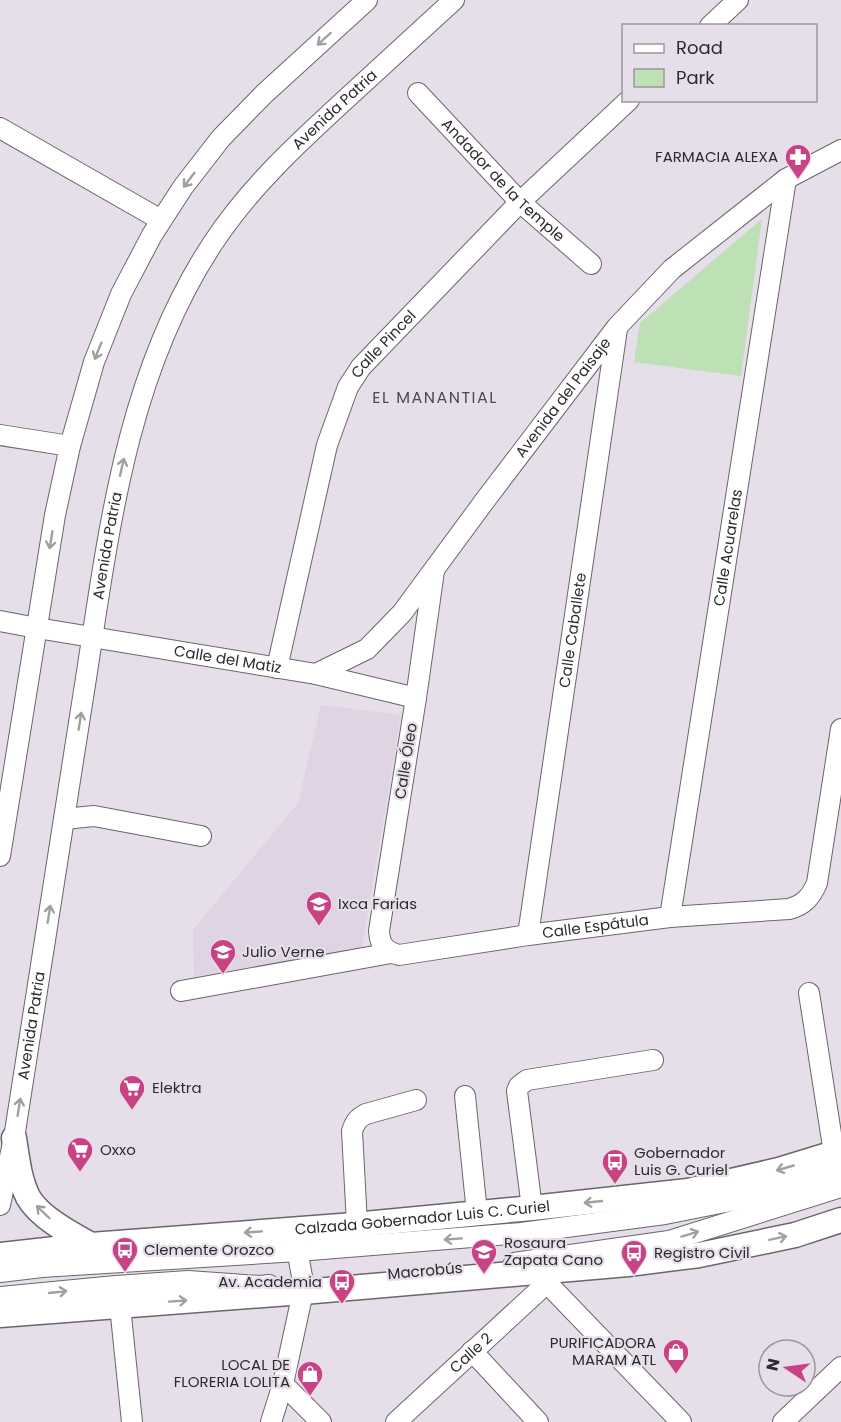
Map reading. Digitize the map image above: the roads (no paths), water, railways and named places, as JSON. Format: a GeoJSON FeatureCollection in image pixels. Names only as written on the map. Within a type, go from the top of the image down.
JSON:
{"type":"FeatureCollection","features":[{"type":"Feature","properties":{"kind":"main road"},"geometry":{"type":"LineString","coordinates":[[14,1138],[21,1176],[29,1198],[44,1215],[91,1245]]}},
{"type":"Feature","properties":{"kind":"main road","name":"Calzada Gobernador Luis C. Curiel"},"geometry":{"type":"LineString","coordinates":[[0,1255],[91,1245],[295,1240],[357,1224],[688,1191],[839,1158]]}},
{"type":"Feature","properties":{"kind":"main road"},"geometry":{"type":"LineString","coordinates":[[0,1315],[120,1306],[303,1287],[628,1264],[699,1255],[795,1235],[841,1220]]}},
{"type":"Feature","properties":{"kind":"street"},"geometry":{"type":"LineString","coordinates":[[0,856],[55,515],[70,446],[94,362],[121,294],[161,220],[221,138],[264,94],[367,0]]}},
{"type":"Feature","properties":{"kind":"street","name":"Avenida Patria"},"geometry":{"type":"LineString","coordinates":[[0,1205],[14,1138],[109,528],[135,416],[149,370],[187,287],[236,210],[310,132],[454,0]]}},
{"type":"Feature","properties":{"kind":"street"},"geometry":{"type":"LineString","coordinates":[[712,24],[738,0]]}},
{"type":"Feature","properties":{"kind":"street","name":"Andador de la Temple"},"geometry":{"type":"LineString","coordinates":[[418,93],[520,202],[591,264]]}},
{"type":"Feature","properties":{"kind":"street","name":"Calle Pincel"},"geometry":{"type":"LineString","coordinates":[[277,668],[327,445],[348,387],[361,367],[520,202],[627,102]]}},
{"type":"Feature","properties":{"kind":"street"},"geometry":{"type":"LineString","coordinates":[[0,128],[161,220]]}},
{"type":"Feature","properties":{"kind":"street","name":"Avenida del Paisaje"},"geometry":{"type":"LineString","coordinates":[[316,674],[367,649],[402,613],[617,327],[672,269],[786,179],[841,150]]}},
{"type":"Feature","properties":{"kind":"street","name":"Calle Acuarelas"},"geometry":{"type":"LineString","coordinates":[[670,917],[786,179]]}},
{"type":"Feature","properties":{"kind":"street","name":"Calle Caballete"},"geometry":{"type":"LineString","coordinates":[[528,935],[617,327]]}},
{"type":"Feature","properties":{"kind":"street"},"geometry":{"type":"LineString","coordinates":[[0,435],[70,446]]}},
{"type":"Feature","properties":{"kind":"street","name":"Calle Óleo"},"geometry":{"type":"LineString","coordinates":[[388,951],[380,941],[379,932],[434,571]]}},
{"type":"Feature","properties":{"kind":"street","name":"Calle del Matiz"},"geometry":{"type":"LineString","coordinates":[[0,621],[316,674],[416,698]]}},
{"type":"Feature","properties":{"kind":"street","name":"Calle Espátula"},"geometry":{"type":"LineString","coordinates":[[181,991],[388,951],[399,955],[528,935],[670,917],[789,909],[799,906],[807,900],[817,883],[841,729]]}},
{"type":"Feature","properties":{"kind":"street"},"geometry":{"type":"LineString","coordinates":[[64,819],[94,816],[201,836]]}},
{"type":"Feature","properties":{"kind":"street"},"geometry":{"type":"LineString","coordinates":[[809,993],[839,1158]]}},
{"type":"Feature","properties":{"kind":"street"},"geometry":{"type":"LineString","coordinates":[[532,1208],[518,1095],[519,1086],[527,1080],[653,1060]]}},
{"type":"Feature","properties":{"kind":"street"},"geometry":{"type":"LineString","coordinates":[[465,1096],[477,1213]]}},
{"type":"Feature","properties":{"kind":"street"},"geometry":{"type":"LineString","coordinates":[[357,1224],[352,1131],[354,1125],[361,1116],[416,1100]]}},
{"type":"Feature","properties":{"kind":"street","name":"Macrobús"},"geometry":{"type":"LineString","coordinates":[[0,1272],[295,1240],[521,1233],[665,1214],[780,1191],[839,1158]]}},
{"type":"Feature","properties":{"kind":"street","name":"Macrobús"},"geometry":{"type":"LineString","coordinates":[[0,1298],[188,1281],[303,1287],[526,1262],[669,1240],[841,1187]]}},
{"type":"Feature","properties":{"kind":"street"},"geometry":{"type":"LineString","coordinates":[[271,1422],[283,1384],[303,1287],[295,1240]]}},
{"type":"Feature","properties":{"kind":"street","name":"Calle 2"},"geometry":{"type":"LineString","coordinates":[[396,1422],[547,1283],[681,1422]]}},
{"type":"Feature","properties":{"kind":"street"},"geometry":{"type":"LineString","coordinates":[[120,1306],[132,1422]]}},
{"type":"Feature","properties":{"kind":"street"},"geometry":{"type":"LineString","coordinates":[[472,1351],[538,1422]]}},
{"type":"Feature","properties":{"kind":"street"},"geometry":{"type":"LineString","coordinates":[[783,1422],[838,1376]]}},
{"type":"Feature","properties":{"kind":"street"},"geometry":{"type":"LineString","coordinates":[[283,1384],[321,1422]]}},
{"type":"Feature","properties":{"kind":"place","name":"FARMACIA ALEXA"},"geometry":{"type":"Point","coordinates":[798,180]}},
{"type":"Feature","properties":{"kind":"place","name":"Ixca Farias"},"geometry":{"type":"Point","coordinates":[319,927]}},
{"type":"Feature","properties":{"kind":"place","name":"Julio Verne"},"geometry":{"type":"Point","coordinates":[223,975]}},
{"type":"Feature","properties":{"kind":"place","name":"Elektra"},"geometry":{"type":"Point","coordinates":[132,1111]}},
{"type":"Feature","properties":{"kind":"place","name":"Oxxo"},"geometry":{"type":"Point","coordinates":[80,1173]}},
{"type":"Feature","properties":{"kind":"place","name":"Gobernador Luis G. Curiel"},"geometry":{"type":"Point","coordinates":[615,1185]}},
{"type":"Feature","properties":{"kind":"place","name":"Clemente Orozco"},"geometry":{"type":"Point","coordinates":[125,1273]}},
{"type":"Feature","properties":{"kind":"place","name":"Rosaura Zapata Cano"},"geometry":{"type":"Point","coordinates":[484,1275]}},
{"type":"Feature","properties":{"kind":"place","name":"Registro Civil"},"geometry":{"type":"Point","coordinates":[634,1276]}},
{"type":"Feature","properties":{"kind":"place","name":"Av. Academia"},"geometry":{"type":"Point","coordinates":[342,1305]}},
{"type":"Feature","properties":{"kind":"place","name":"PURIFICADORA MARAM ATL"},"geometry":{"type":"Point","coordinates":[676,1375]}},
{"type":"Feature","properties":{"kind":"place","name":"LOCAL DE FLORERIA LOLITA"},"geometry":{"type":"Point","coordinates":[310,1397]}},
{"type":"Feature","properties":{"kind":"district","name":"EL MANANTIAL"},"geometry":{"type":"Point","coordinates":[435,397]}}]}
